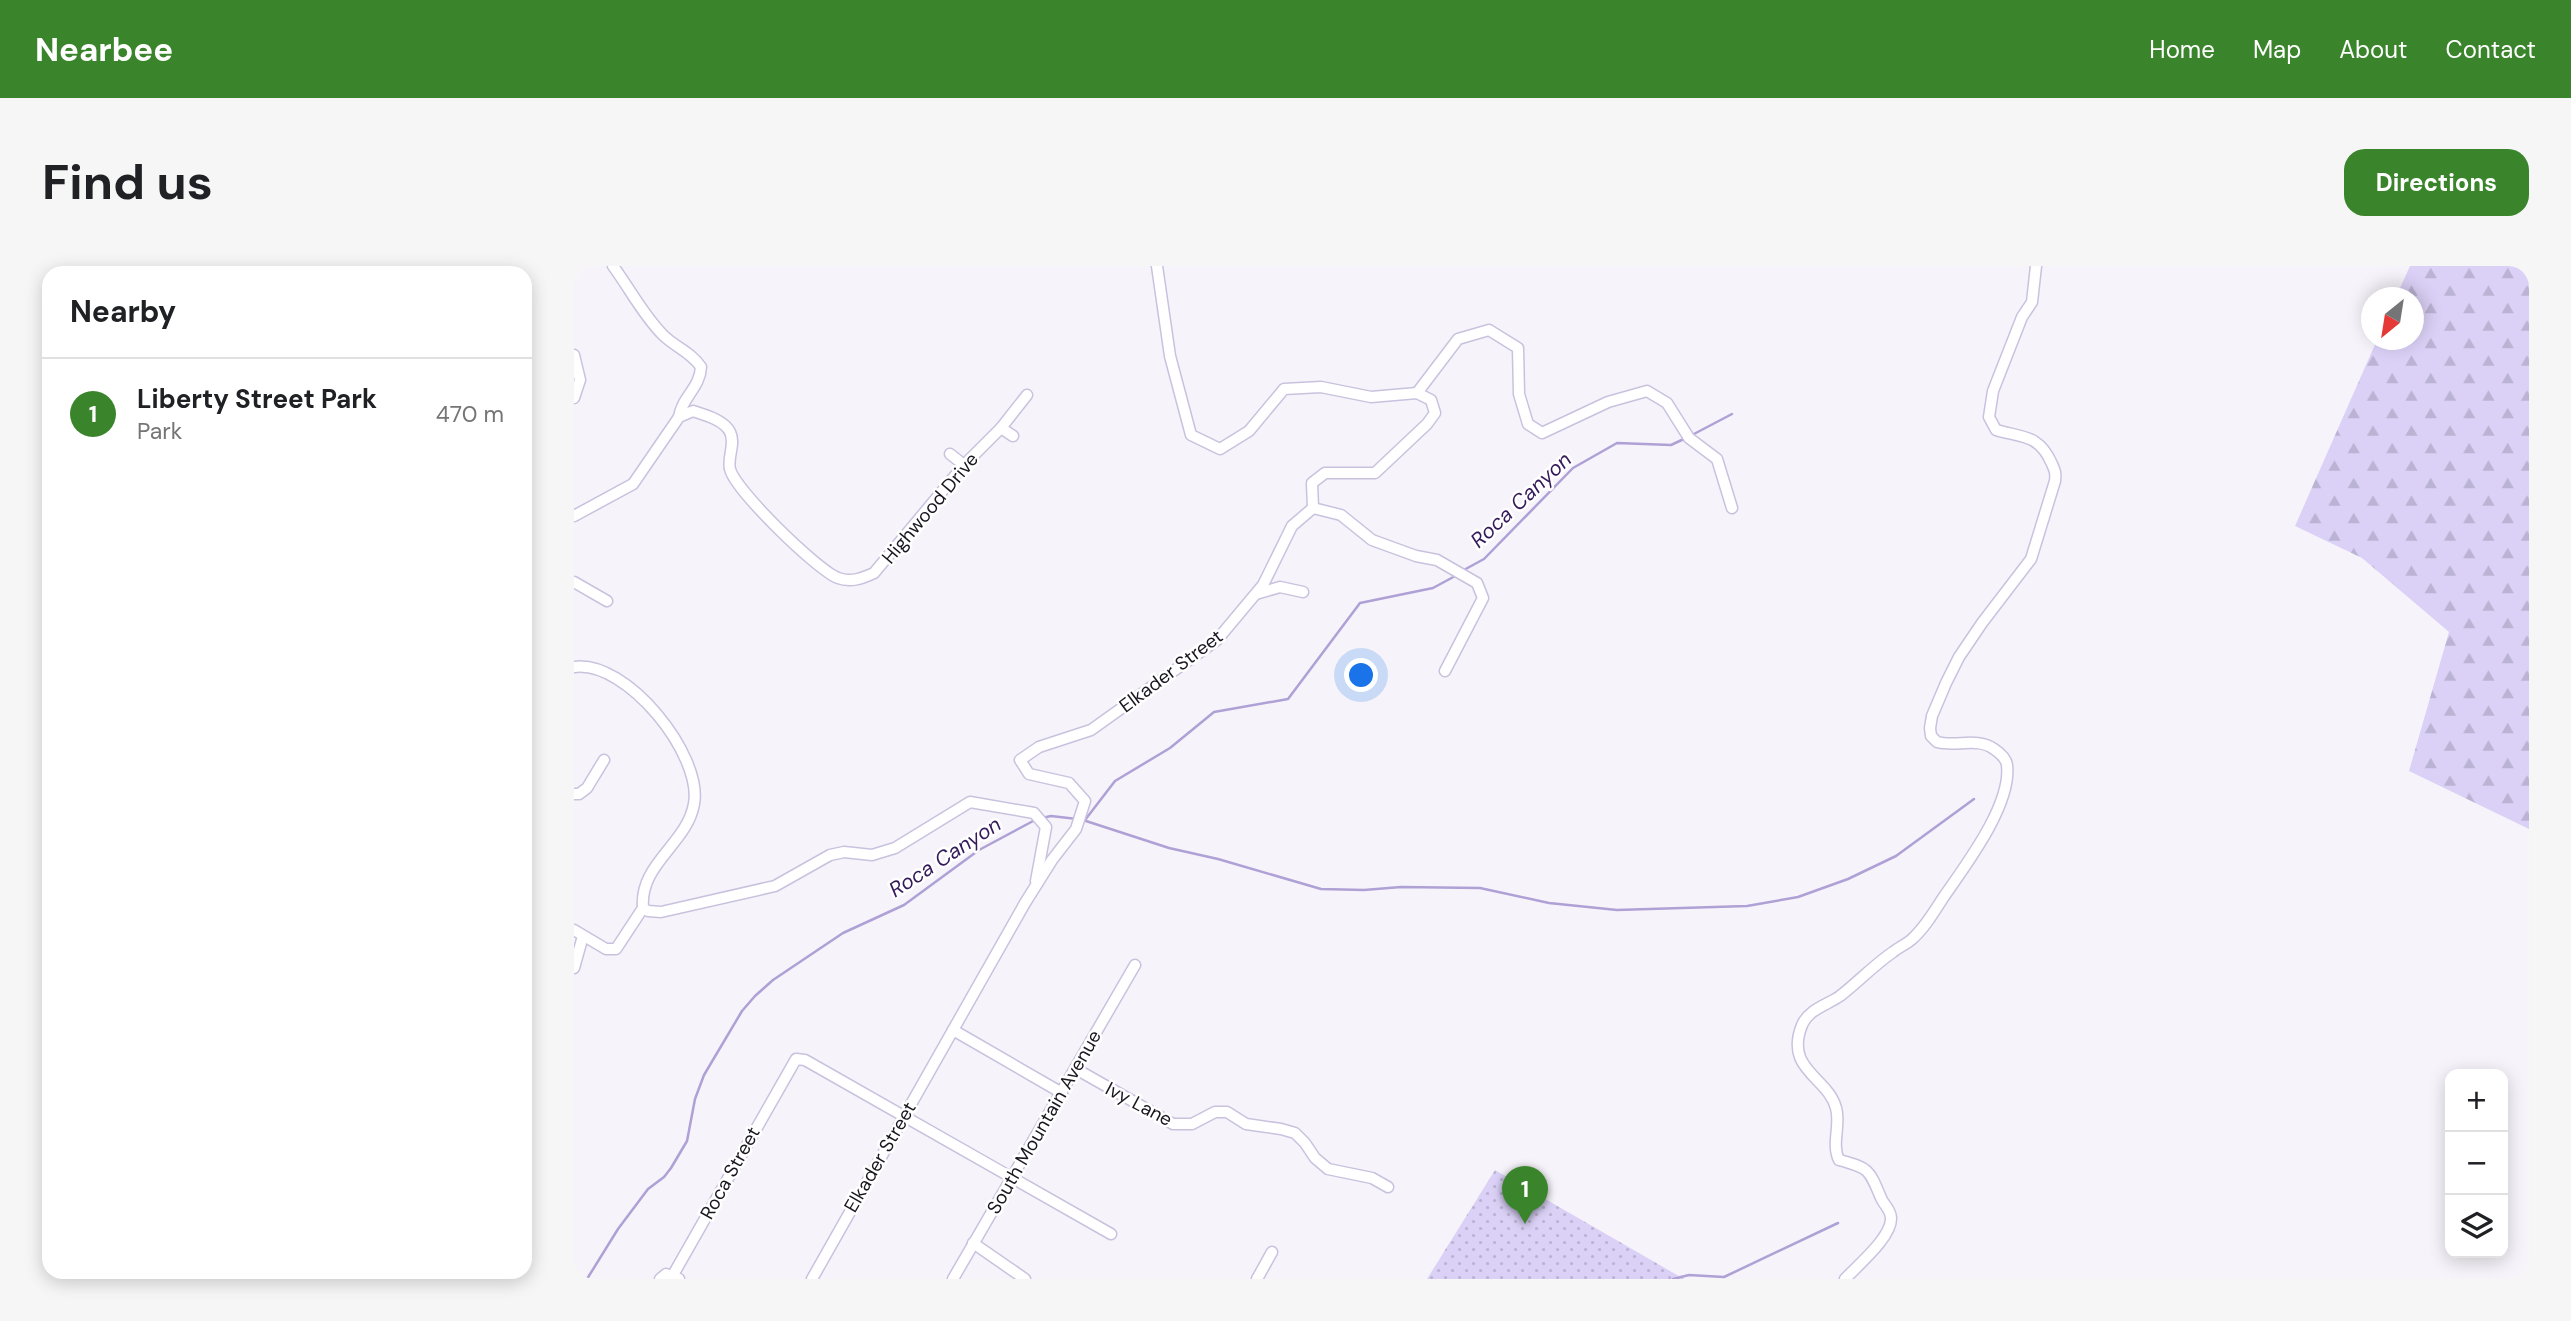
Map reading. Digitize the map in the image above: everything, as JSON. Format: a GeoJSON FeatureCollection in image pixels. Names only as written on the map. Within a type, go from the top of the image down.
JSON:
{"type":"FeatureCollection","features":[{"type":"Feature","properties":{"kind":"street"},"geometry":{"type":"LineString","coordinates":[[574,516],[633,484],[679,417],[680,406],[696,388],[701,367],[695,358],[660,332],[613,266]]}},
{"type":"Feature","properties":{"kind":"street"},"geometry":{"type":"LineString","coordinates":[[1157,266],[1170,356],[1191,435],[1210,445],[1220,449],[1250,431],[1284,389],[1321,387],[1371,397],[1417,393],[1430,400],[1435,413],[1427,424],[1375,473],[1325,473],[1312,483],[1313,508],[1341,515],[1372,540],[1416,556],[1437,560],[1477,583],[1483,598],[1445,671]]}},
{"type":"Feature","properties":{"kind":"street"},"geometry":{"type":"LineString","coordinates":[[1845,1279],[1884,1238],[1891,1220],[1889,1210],[1864,1167],[1839,1160],[1837,1157],[1837,1111],[1834,1102],[1806,1070],[1801,1057],[1799,1035],[1807,1016],[1837,998],[1892,952],[1912,940],[1989,827],[2006,784],[2007,765],[2004,757],[1993,747],[1981,743],[1944,744],[1931,736],[1930,728],[1931,716],[1959,657],[2003,592],[2031,559],[2055,481],[2056,473],[2043,447],[2025,437],[1996,430],[1989,417],[1993,391],[2022,317],[2032,302],[2036,266]]}},
{"type":"Feature","properties":{"kind":"street"},"geometry":{"type":"LineString","coordinates":[[1417,393],[1458,339],[1489,330],[1518,348],[1519,394],[1528,424],[1542,432],[1608,402],[1647,391],[1667,404],[1689,438],[1717,459],[1732,508]]}},
{"type":"Feature","properties":{"kind":"street"},"geometry":{"type":"LineString","coordinates":[[574,355],[580,380],[574,398]]}},
{"type":"Feature","properties":{"kind":"street","name":"Highwood Drive"},"geometry":{"type":"LineString","coordinates":[[679,417],[693,411],[717,420],[729,430],[733,444],[729,467],[737,483],[796,546],[840,579],[858,580],[874,573],[964,465],[1001,428],[1027,395]]}},
{"type":"Feature","properties":{"kind":"street"},"geometry":{"type":"LineString","coordinates":[[1001,428],[1013,436]]}},
{"type":"Feature","properties":{"kind":"street"},"geometry":{"type":"LineString","coordinates":[[950,454],[964,465]]}},
{"type":"Feature","properties":{"kind":"street","name":"Elkader Street"},"geometry":{"type":"LineString","coordinates":[[812,1279],[1035,886],[1076,829],[1085,801],[1069,783],[1029,774],[1020,760],[1039,747],[1091,730],[1217,640],[1264,585],[1292,526],[1313,508]]}},
{"type":"Feature","properties":{"kind":"street"},"geometry":{"type":"LineString","coordinates":[[574,582],[607,601]]}},
{"type":"Feature","properties":{"kind":"street"},"geometry":{"type":"LineString","coordinates":[[1256,594],[1280,587],[1303,592]]}},
{"type":"Feature","properties":{"kind":"street"},"geometry":{"type":"LineString","coordinates":[[574,667],[588,666],[605,671],[622,681],[649,705],[670,733],[693,780],[694,797],[691,814],[646,881],[643,908],[616,949],[606,949],[579,933],[574,968]]}},
{"type":"Feature","properties":{"kind":"street"},"geometry":{"type":"LineString","coordinates":[[574,794],[587,788],[604,760]]}},
{"type":"Feature","properties":{"kind":"street"},"geometry":{"type":"LineString","coordinates":[[643,908],[661,912],[775,886],[830,855],[844,852],[873,855],[883,853],[905,844],[971,802],[1036,814],[1044,823],[1046,827],[1035,886]]}},
{"type":"Feature","properties":{"kind":"street","name":"South Mountain Avenue"},"geometry":{"type":"LineString","coordinates":[[953,1279],[1135,965]]}},
{"type":"Feature","properties":{"kind":"street"},"geometry":{"type":"LineString","coordinates":[[953,1030],[1062,1093]]}},
{"type":"Feature","properties":{"kind":"street","name":"Roca Street"},"geometry":{"type":"LineString","coordinates":[[660,1279],[666,1274],[676,1277],[796,1059],[805,1060],[904,1115]]}},
{"type":"Feature","properties":{"kind":"street","name":"Ivy Lane"},"geometry":{"type":"LineString","coordinates":[[1076,1069],[1173,1124],[1192,1124],[1215,1112],[1227,1112],[1246,1124],[1295,1133],[1315,1158],[1328,1168],[1372,1178],[1388,1187]]}},
{"type":"Feature","properties":{"kind":"street"},"geometry":{"type":"LineString","coordinates":[[904,1115],[1111,1234]]}},
{"type":"Feature","properties":{"kind":"street"},"geometry":{"type":"LineString","coordinates":[[973,1243],[1026,1279]]}},
{"type":"Feature","properties":{"kind":"street"},"geometry":{"type":"LineString","coordinates":[[1257,1279],[1272,1252]]}},
{"type":"Feature","properties":{"kind":"green space"},"geometry":{"type":"Polygon","coordinates":[[[2410,266],[2529,266],[2529,829],[2409,771],[2449,632],[2362,558],[2295,526],[2373,350],[2424,350],[2424,287],[2401,287],[2410,266]]]}},
{"type":"Feature","properties":{"kind":"green space"},"geometry":{"type":"Polygon","coordinates":[[[1495,1170],[1684,1279],[1427,1279],[1495,1170]]]}},
{"type":"Feature","properties":{"kind":"waterway","name":"Roca Canyon"},"geometry":{"type":"LineString","coordinates":[[1692,435],[1732,414]]}},
{"type":"Feature","properties":{"kind":"waterway","name":"Roca Canyon"},"geometry":{"type":"LineString","coordinates":[[1462,571],[1484,559],[1573,468],[1617,443],[1671,445],[1686,438]]}},
{"type":"Feature","properties":{"kind":"waterway","name":"Roca Canyon"},"geometry":{"type":"LineString","coordinates":[[1083,820],[1115,781],[1170,748],[1214,712],[1288,699],[1360,603],[1433,588],[1457,575]]}},
{"type":"Feature","properties":{"kind":"waterway"},"geometry":{"type":"LineString","coordinates":[[1086,821],[1169,848],[1218,859],[1321,889],[1480,888],[1549,903],[1617,910],[1747,906],[1798,897],[1848,879],[1896,856],[1974,799]]}},
{"type":"Feature","properties":{"kind":"waterway","name":"Roca Canyon"},"geometry":{"type":"LineString","coordinates":[[1042,818],[1051,816],[1077,819]]}},
{"type":"Feature","properties":{"kind":"waterway","name":"Roca Canyon"},"geometry":{"type":"LineString","coordinates":[[587,1279],[618,1229],[648,1189],[671,1168],[687,1141],[695,1099],[704,1075],[742,1011],[755,996],[773,980],[843,933],[904,905],[979,850],[1035,820]]}},
{"type":"Feature","properties":{"kind":"waterway"},"geometry":{"type":"LineString","coordinates":[[1673,1279],[1689,1275],[1724,1277],[1838,1223]]}},
{"type":"Feature","properties":{"kind":"place","name":"Liberty Street Park"},"geometry":{"type":"Point","coordinates":[1525,1224]}}]}
